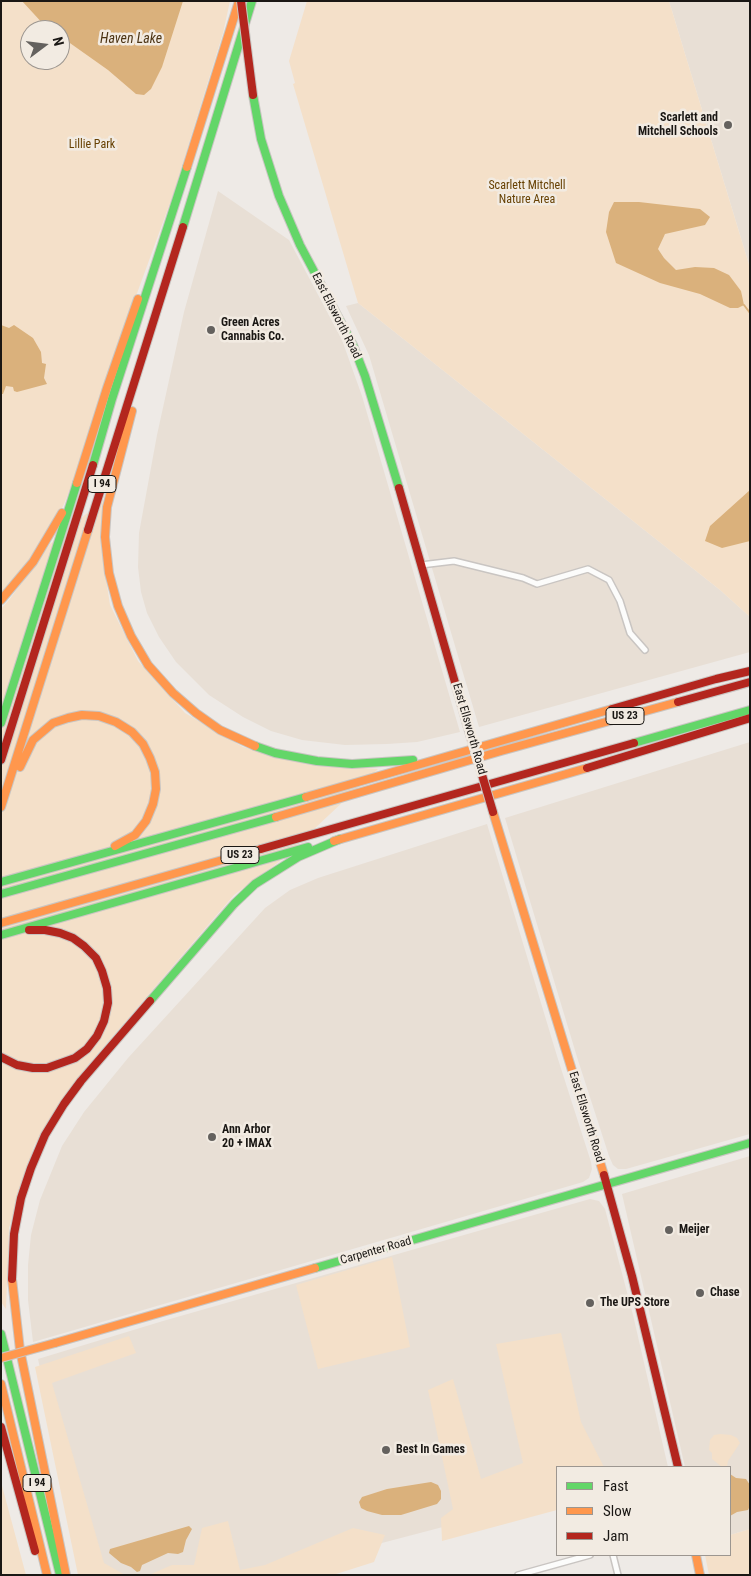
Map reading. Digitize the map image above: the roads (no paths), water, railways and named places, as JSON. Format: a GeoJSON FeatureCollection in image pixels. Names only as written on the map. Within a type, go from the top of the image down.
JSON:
{"type":"FeatureCollection","features":[{"type":"Feature","properties":{"kind":"main road","name":"East Ellsworth Road"},"geometry":{"type":"LineString","coordinates":[[240,1],[261,139],[279,196],[300,245],[353,345],[365,376],[493,812],[607,1184],[632,1276],[678,1466]]}},
{"type":"Feature","properties":{"kind":"main road","name":"I 94"},"geometry":{"type":"LineString","coordinates":[[1,760],[89,480],[112,399],[240,1]]}},
{"type":"Feature","properties":{"kind":"main road","name":"I 94"},"geometry":{"type":"LineString","coordinates":[[1,807],[252,1]]}},
{"type":"Feature","properties":{"kind":"main road"},"geometry":{"type":"LineString","coordinates":[[1,723],[125,334],[144,283],[156,266]]}},
{"type":"Feature","properties":{"kind":"main road"},"geometry":{"type":"LineString","coordinates":[[140,364],[135,402],[114,476],[108,507],[106,537],[110,573],[118,606],[131,636],[148,665],[173,693],[214,726],[245,742],[276,753],[317,761],[352,764],[401,762],[449,755]]}},
{"type":"Feature","properties":{"kind":"main road"},"geometry":{"type":"LineString","coordinates":[[1,600],[33,562],[45,544],[76,483]]}},
{"type":"Feature","properties":{"kind":"main road"},"geometry":{"type":"LineString","coordinates":[[2,882],[716,679],[750,671]]}},
{"type":"Feature","properties":{"kind":"main road","name":"US 23"},"geometry":{"type":"LineString","coordinates":[[1,894],[178,845],[510,748],[750,682]]}},
{"type":"Feature","properties":{"kind":"main road","name":"US 23"},"geometry":{"type":"LineString","coordinates":[[1,923],[750,710]]}},
{"type":"Feature","properties":{"kind":"main road"},"geometry":{"type":"LineString","coordinates":[[7,788],[33,740],[53,723],[82,715],[100,716],[116,722],[132,732],[143,744],[155,772],[156,789],[154,804],[146,821],[135,834],[123,843],[94,856]]}},
{"type":"Feature","properties":{"kind":"main road"},"geometry":{"type":"LineString","coordinates":[[1,935],[550,779],[750,718]]}},
{"type":"Feature","properties":{"kind":"main road"},"geometry":{"type":"LineString","coordinates":[[66,1575],[20,1350],[12,1285],[14,1234],[21,1198],[31,1168],[45,1136],[64,1104],[81,1081],[234,904],[255,884],[276,870],[298,857],[340,839]]}},
{"type":"Feature","properties":{"kind":"main road"},"geometry":{"type":"LineString","coordinates":[[1,1058],[17,1065],[47,1068],[75,1058],[87,1049],[97,1036],[104,1021],[108,1003],[107,988],[102,971],[96,958],[84,946],[73,938],[45,930],[13,932]]}},
{"type":"Feature","properties":{"kind":"main road","name":"Carpenter Road"},"geometry":{"type":"LineString","coordinates":[[1,1358],[750,1143]]}},
{"type":"Feature","properties":{"kind":"main road","name":"I 94"},"geometry":{"type":"LineString","coordinates":[[1,1334],[60,1575]]}},
{"type":"Feature","properties":{"kind":"main road","name":"I 94"},"geometry":{"type":"LineString","coordinates":[[1,1384],[47,1575]]}},
{"type":"Feature","properties":{"kind":"main road"},"geometry":{"type":"LineString","coordinates":[[1,1427],[42,1575]]}},
{"type":"Feature","properties":{"kind":"main road"},"geometry":{"type":"LineString","coordinates":[[696,1556],[700,1575]]}},
{"type":"Feature","properties":{"kind":"street"},"geometry":{"type":"LineString","coordinates":[[422,565],[454,560],[523,578],[537,584],[588,569],[609,580],[620,601],[630,633],[645,650]]}},
{"type":"Feature","properties":{"kind":"street"},"geometry":{"type":"LineString","coordinates":[[518,1575],[586,1556]]}},
{"type":"Feature","properties":{"kind":"street"},"geometry":{"type":"LineString","coordinates":[[613,1556],[618,1575]]}},
{"type":"Feature","properties":{"kind":"water","name":"Haven Lake"},"geometry":{"type":"Polygon","coordinates":[[[22,1],[183,1],[162,67],[151,89],[144,95],[136,94],[108,70],[70,43],[70,20],[39,20],[22,1]]]}},
{"type":"Feature","properties":{"kind":"water"},"geometry":{"type":"Polygon","coordinates":[[[614,202],[639,202],[700,209],[710,217],[705,225],[665,234],[658,249],[676,270],[695,267],[714,268],[729,275],[741,291],[744,305],[738,308],[730,308],[700,294],[660,283],[616,263],[606,232],[609,212],[614,202]]]}},
{"type":"Feature","properties":{"kind":"water"},"geometry":{"type":"Polygon","coordinates":[[[1,325],[9,328],[14,325],[33,338],[41,352],[42,363],[46,364],[44,378],[47,384],[17,392],[14,391],[13,387],[6,386],[3,394],[1,394],[1,325]]]}},
{"type":"Feature","properties":{"kind":"water"},"geometry":{"type":"Polygon","coordinates":[[[750,490],[750,541],[722,548],[705,541],[710,526],[750,490]]]}},
{"type":"Feature","properties":{"kind":"water"},"geometry":{"type":"Polygon","coordinates":[[[731,1475],[736,1478],[746,1479],[750,1485],[750,1506],[748,1510],[731,1515],[731,1475]]]}},
{"type":"Feature","properties":{"kind":"water"},"geometry":{"type":"Polygon","coordinates":[[[431,1482],[438,1485],[441,1491],[441,1499],[437,1504],[401,1515],[382,1515],[367,1511],[361,1508],[359,1502],[362,1497],[387,1489],[431,1482]]]}},
{"type":"Feature","properties":{"kind":"water"},"geometry":{"type":"Polygon","coordinates":[[[189,1526],[192,1529],[186,1540],[183,1552],[178,1554],[168,1553],[142,1565],[140,1571],[137,1572],[121,1563],[109,1553],[110,1549],[189,1526]]]}},
{"type":"Feature","properties":{"kind":"waterway"},"geometry":{"type":"LineString","coordinates":[[744,305],[750,313]]}},
{"type":"Feature","properties":{"kind":"place","name":"Scarlett and Mitchell Schools"},"geometry":{"type":"Point","coordinates":[728,125]}},
{"type":"Feature","properties":{"kind":"place","name":"Green Acres Cannabis Co."},"geometry":{"type":"Point","coordinates":[211,330]}},
{"type":"Feature","properties":{"kind":"place","name":"Ann Arbor 20 + IMAX"},"geometry":{"type":"Point","coordinates":[212,1137]}},
{"type":"Feature","properties":{"kind":"place","name":"Meijer"},"geometry":{"type":"Point","coordinates":[669,1230]}},
{"type":"Feature","properties":{"kind":"place","name":"Chase"},"geometry":{"type":"Point","coordinates":[700,1293]}},
{"type":"Feature","properties":{"kind":"place","name":"The UPS Store"},"geometry":{"type":"Point","coordinates":[590,1303]}},
{"type":"Feature","properties":{"kind":"place","name":"Best In Games"},"geometry":{"type":"Point","coordinates":[386,1450]}},
{"type":"Feature","properties":{"kind":"park label","name":"Lillie Park"},"geometry":{"type":"Point","coordinates":[92,145]}},
{"type":"Feature","properties":{"kind":"park label","name":"Scarlett Mitchell Nature Area"},"geometry":{"type":"Point","coordinates":[527,193]}}]}
